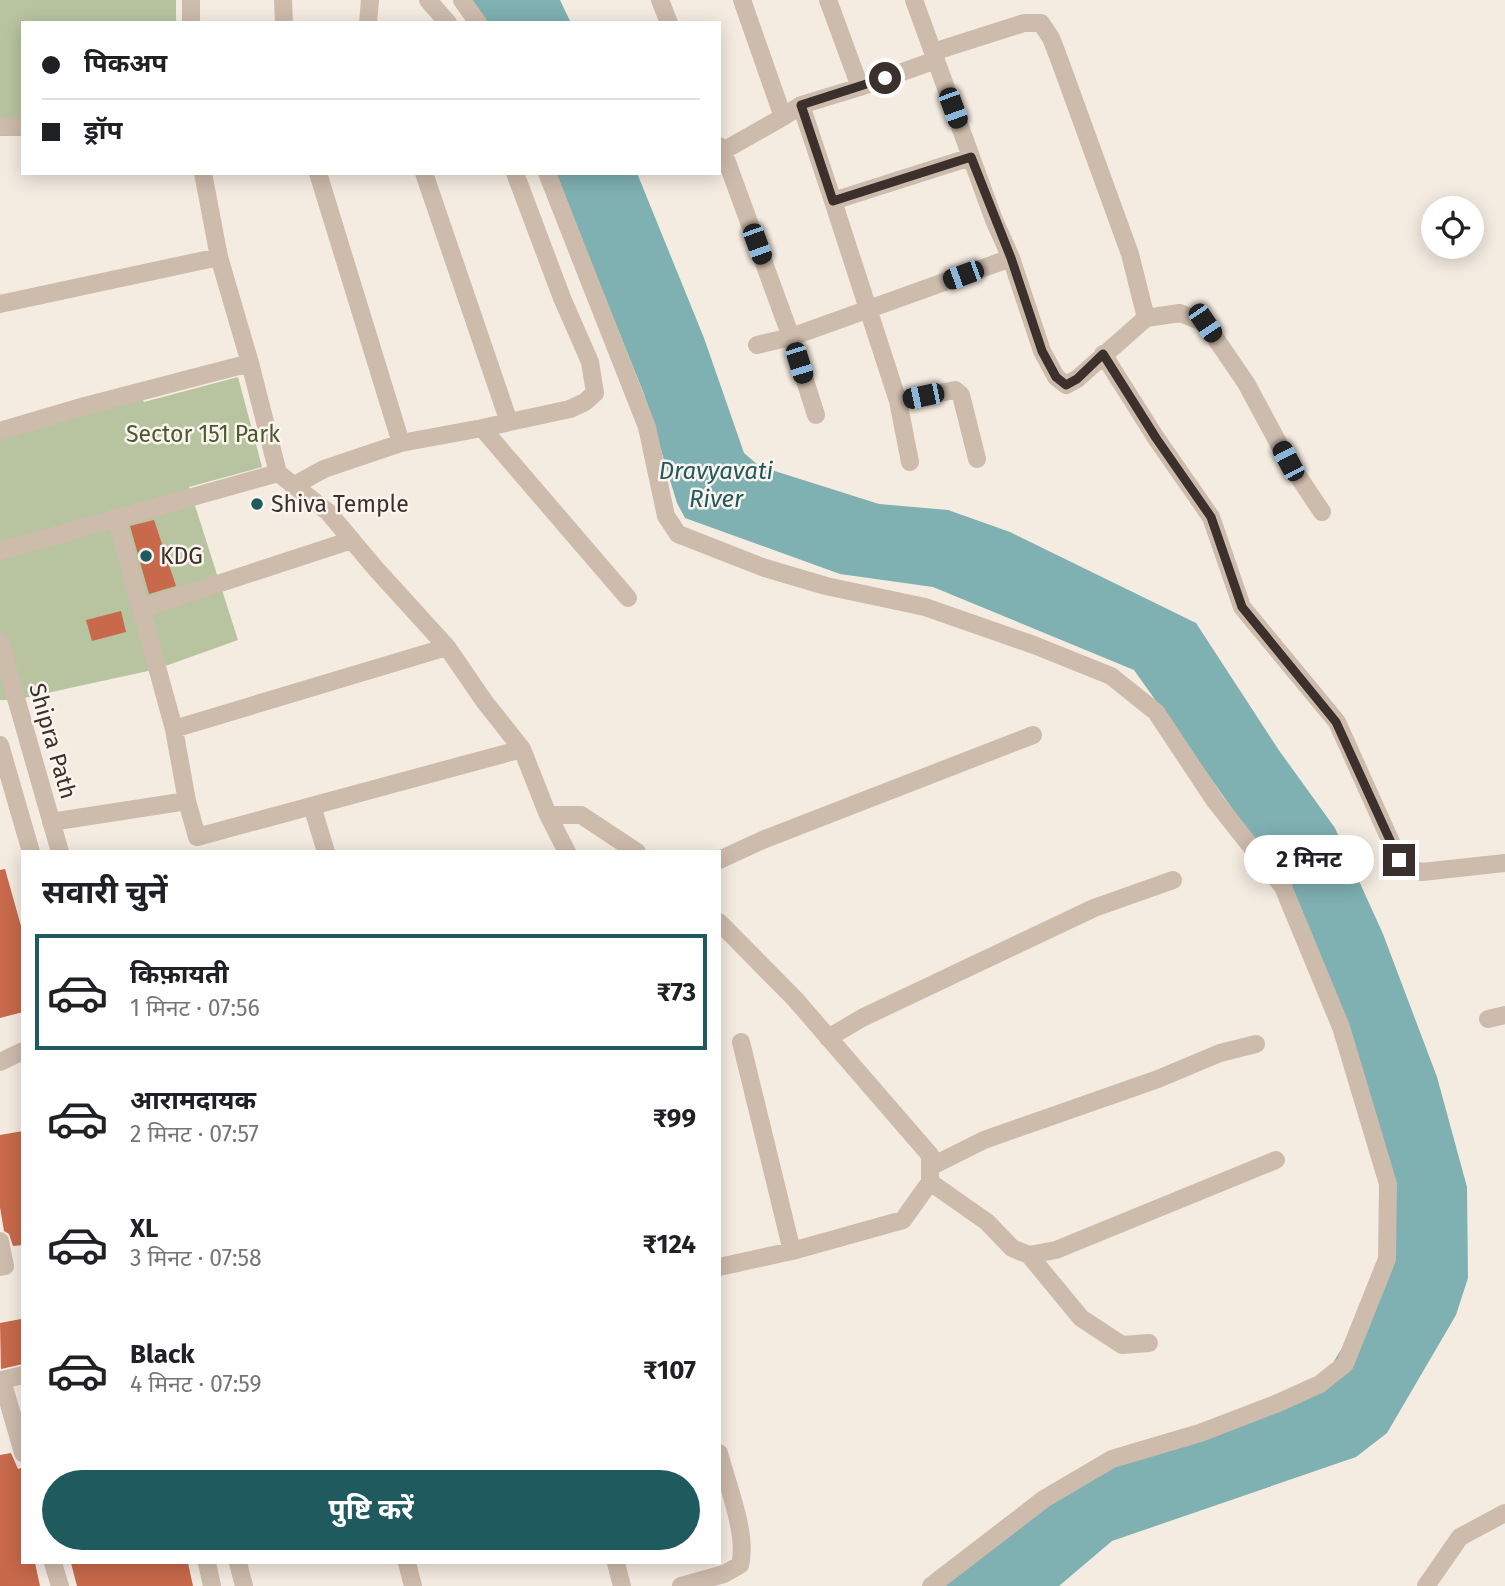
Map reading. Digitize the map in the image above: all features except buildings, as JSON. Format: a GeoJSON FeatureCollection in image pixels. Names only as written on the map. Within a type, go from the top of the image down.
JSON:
{"type":"FeatureCollection","features":[{"type":"Feature","properties":{"kind":"street"},"geometry":{"type":"LineString","coordinates":[[191,0],[191,21]]}},
{"type":"Feature","properties":{"kind":"street"},"geometry":{"type":"LineString","coordinates":[[283,0],[284,21]]}},
{"type":"Feature","properties":{"kind":"street"},"geometry":{"type":"LineString","coordinates":[[368,21],[370,0]]}},
{"type":"Feature","properties":{"kind":"street"},"geometry":{"type":"LineString","coordinates":[[428,0],[446,21]]}},
{"type":"Feature","properties":{"kind":"street"},"geometry":{"type":"LineString","coordinates":[[462,0],[477,21]]}},
{"type":"Feature","properties":{"kind":"street"},"geometry":{"type":"LineString","coordinates":[[660,0],[668,21]]}},
{"type":"Feature","properties":{"kind":"street"},"geometry":{"type":"LineString","coordinates":[[742,0],[783,117]]}},
{"type":"Feature","properties":{"kind":"street"},"geometry":{"type":"LineString","coordinates":[[828,0],[860,87]]}},
{"type":"Feature","properties":{"kind":"street"},"geometry":{"type":"LineString","coordinates":[[914,0],[1011,258],[1042,351],[1056,377],[1066,385],[1077,379],[1146,318],[1180,313],[1205,323],[1246,383],[1288,461],[1322,512]]}},
{"type":"Feature","properties":{"kind":"street"},"geometry":{"type":"LineString","coordinates":[[816,415],[791,337],[721,148],[801,105],[860,87],[1024,23],[1041,23],[1054,47],[1125,242],[1146,318]]}},
{"type":"Feature","properties":{"kind":"street"},"geometry":{"type":"LineString","coordinates":[[801,105],[898,401],[910,462]]}},
{"type":"Feature","properties":{"kind":"street"},"geometry":{"type":"LineString","coordinates":[[0,126],[21,125]]}},
{"type":"Feature","properties":{"kind":"street"},"geometry":{"type":"LineString","coordinates":[[833,201],[971,157]]}},
{"type":"Feature","properties":{"kind":"street"},"geometry":{"type":"LineString","coordinates":[[203,175],[219,257],[278,473],[328,512],[447,647],[484,701],[522,749],[548,815],[566,850]]}},
{"type":"Feature","properties":{"kind":"street"},"geometry":{"type":"LineString","coordinates":[[319,175],[401,443]]}},
{"type":"Feature","properties":{"kind":"street"},"geometry":{"type":"LineString","coordinates":[[425,175],[509,422]]}},
{"type":"Feature","properties":{"kind":"street"},"geometry":{"type":"LineString","coordinates":[[293,486],[324,470],[401,443],[570,409],[585,402],[595,393],[590,362],[562,298],[516,175]]}},
{"type":"Feature","properties":{"kind":"street"},"geometry":{"type":"LineString","coordinates":[[548,175],[647,427],[666,516],[678,534],[765,568],[839,589],[925,607],[1034,645],[1111,676],[1156,712],[1215,802],[1283,887],[1341,1027],[1388,1184],[1387,1259],[1345,1364],[1321,1384],[1278,1403],[1200,1433],[1112,1460],[1044,1499],[931,1586]]}},
{"type":"Feature","properties":{"kind":"street"},"geometry":{"type":"LineString","coordinates":[[0,304],[219,257]]}},
{"type":"Feature","properties":{"kind":"street"},"geometry":{"type":"LineString","coordinates":[[757,345],[791,337],[1011,258]]}},
{"type":"Feature","properties":{"kind":"street"},"geometry":{"type":"LineString","coordinates":[[1103,354],[1156,438],[1211,517],[1242,607],[1336,722],[1399,860],[1407,868],[1422,872],[1505,863]]}},
{"type":"Feature","properties":{"kind":"street"},"geometry":{"type":"LineString","coordinates":[[0,431],[250,363]]}},
{"type":"Feature","properties":{"kind":"street"},"geometry":{"type":"LineString","coordinates":[[898,401],[956,390],[961,395],[977,459]]}},
{"type":"Feature","properties":{"kind":"street"},"geometry":{"type":"LineString","coordinates":[[482,428],[628,598]]}},
{"type":"Feature","properties":{"kind":"street"},"geometry":{"type":"LineString","coordinates":[[0,551],[278,473]]}},
{"type":"Feature","properties":{"kind":"street"},"geometry":{"type":"LineString","coordinates":[[116,517],[174,729],[187,801],[199,845],[312,806],[522,749]]}},
{"type":"Feature","properties":{"kind":"street"},"geometry":{"type":"LineString","coordinates":[[141,609],[352,540]]}},
{"type":"Feature","properties":{"kind":"street","name":"Shipra Path"},"geometry":{"type":"LineString","coordinates":[[0,642],[59,850]]}},
{"type":"Feature","properties":{"kind":"street"},"geometry":{"type":"LineString","coordinates":[[174,729],[447,647]]}},
{"type":"Feature","properties":{"kind":"street"},"geometry":{"type":"LineString","coordinates":[[721,859],[765,839],[1033,735]]}},
{"type":"Feature","properties":{"kind":"street"},"geometry":{"type":"LineString","coordinates":[[0,745],[30,850]]}},
{"type":"Feature","properties":{"kind":"street"},"geometry":{"type":"LineString","coordinates":[[51,822],[187,801]]}},
{"type":"Feature","properties":{"kind":"street"},"geometry":{"type":"LineString","coordinates":[[312,806],[325,850]]}},
{"type":"Feature","properties":{"kind":"street"},"geometry":{"type":"LineString","coordinates":[[548,815],[581,815],[634,850]]}},
{"type":"Feature","properties":{"kind":"street"},"geometry":{"type":"LineString","coordinates":[[828,1038],[862,1018],[1094,908],[1172,880]]}},
{"type":"Feature","properties":{"kind":"street"},"geometry":{"type":"LineString","coordinates":[[721,924],[795,999],[929,1155],[930,1175],[987,1222],[1012,1248],[1028,1255],[1081,1318],[1122,1345],[1149,1343]]}},
{"type":"Feature","properties":{"kind":"street"},"geometry":{"type":"LineString","coordinates":[[741,1042],[792,1251]]}},
{"type":"Feature","properties":{"kind":"street"},"geometry":{"type":"LineString","coordinates":[[721,1267],[792,1251],[904,1220],[930,1175],[984,1140],[1158,1079],[1220,1053],[1256,1044]]}},
{"type":"Feature","properties":{"kind":"street"},"geometry":{"type":"LineString","coordinates":[[0,1062],[21,1052]]}},
{"type":"Feature","properties":{"kind":"street"},"geometry":{"type":"LineString","coordinates":[[1028,1255],[1056,1250],[1276,1160]]}},
{"type":"Feature","properties":{"kind":"street"},"geometry":{"type":"LineString","coordinates":[[0,1241],[5,1266],[0,1267]]}},
{"type":"Feature","properties":{"kind":"street"},"geometry":{"type":"LineString","coordinates":[[21,1375],[1,1380],[21,1446]]}},
{"type":"Feature","properties":{"kind":"street"},"geometry":{"type":"LineString","coordinates":[[681,1586],[724,1574],[740,1565],[743,1554],[740,1531],[721,1460]]}},
{"type":"Feature","properties":{"kind":"street"},"geometry":{"type":"LineString","coordinates":[[1426,1586],[1460,1537],[1505,1513]]}},
{"type":"Feature","properties":{"kind":"street"},"geometry":{"type":"LineString","coordinates":[[53,1564],[60,1586]]}},
{"type":"Feature","properties":{"kind":"street"},"geometry":{"type":"LineString","coordinates":[[206,1564],[212,1586]]}},
{"type":"Feature","properties":{"kind":"street"},"geometry":{"type":"LineString","coordinates":[[238,1564],[244,1586]]}},
{"type":"Feature","properties":{"kind":"street"},"geometry":{"type":"LineString","coordinates":[[407,1564],[413,1586]]}},
{"type":"Feature","properties":{"kind":"street"},"geometry":{"type":"LineString","coordinates":[[616,1564],[622,1586]]}},
{"type":"Feature","properties":{"kind":"green space"},"geometry":{"type":"Polygon","coordinates":[[[0,0],[176,0],[176,21],[21,21],[21,136],[0,136],[0,0]]]}},
{"type":"Feature","properties":{"kind":"green space","name":"Sector 151 Park"},"geometry":{"type":"Polygon","coordinates":[[[238,377],[262,467],[189,487],[238,640],[157,669],[15,700],[0,700],[0,431],[139,392],[144,402],[238,377]]]}},
{"type":"Feature","properties":{"kind":"water"},"geometry":{"type":"Polygon","coordinates":[[[471,0],[560,0],[570,21],[487,21],[471,0]]]}},
{"type":"Feature","properties":{"kind":"water","name":"Dravyavati River"},"geometry":{"type":"Polygon","coordinates":[[[556,175],[638,175],[704,338],[744,453],[759,466],[879,504],[948,510],[1010,532],[1196,623],[1278,749],[1335,828],[1383,934],[1437,1077],[1467,1187],[1468,1278],[1456,1315],[1387,1433],[1356,1457],[1112,1541],[1059,1586],[929,1586],[1072,1476],[1319,1386],[1385,1277],[1376,1137],[1270,862],[1134,670],[933,587],[840,574],[685,518],[677,503],[644,394],[556,175]]]}},
{"type":"Feature","properties":{"kind":"place","name":"Shiva Temple"},"geometry":{"type":"Point","coordinates":[257,504]}},
{"type":"Feature","properties":{"kind":"place","name":"KDG"},"geometry":{"type":"Point","coordinates":[146,556]}},
{"type":"Feature","properties":{"kind":"route"},"geometry":{"type":"LineString","coordinates":[[885,78],[801,105],[833,201],[971,157],[1011,258],[1042,351],[1056,377],[1066,385],[1077,379],[1103,354],[1156,438],[1211,517],[1242,607],[1336,722],[1399,860]]}}]}
